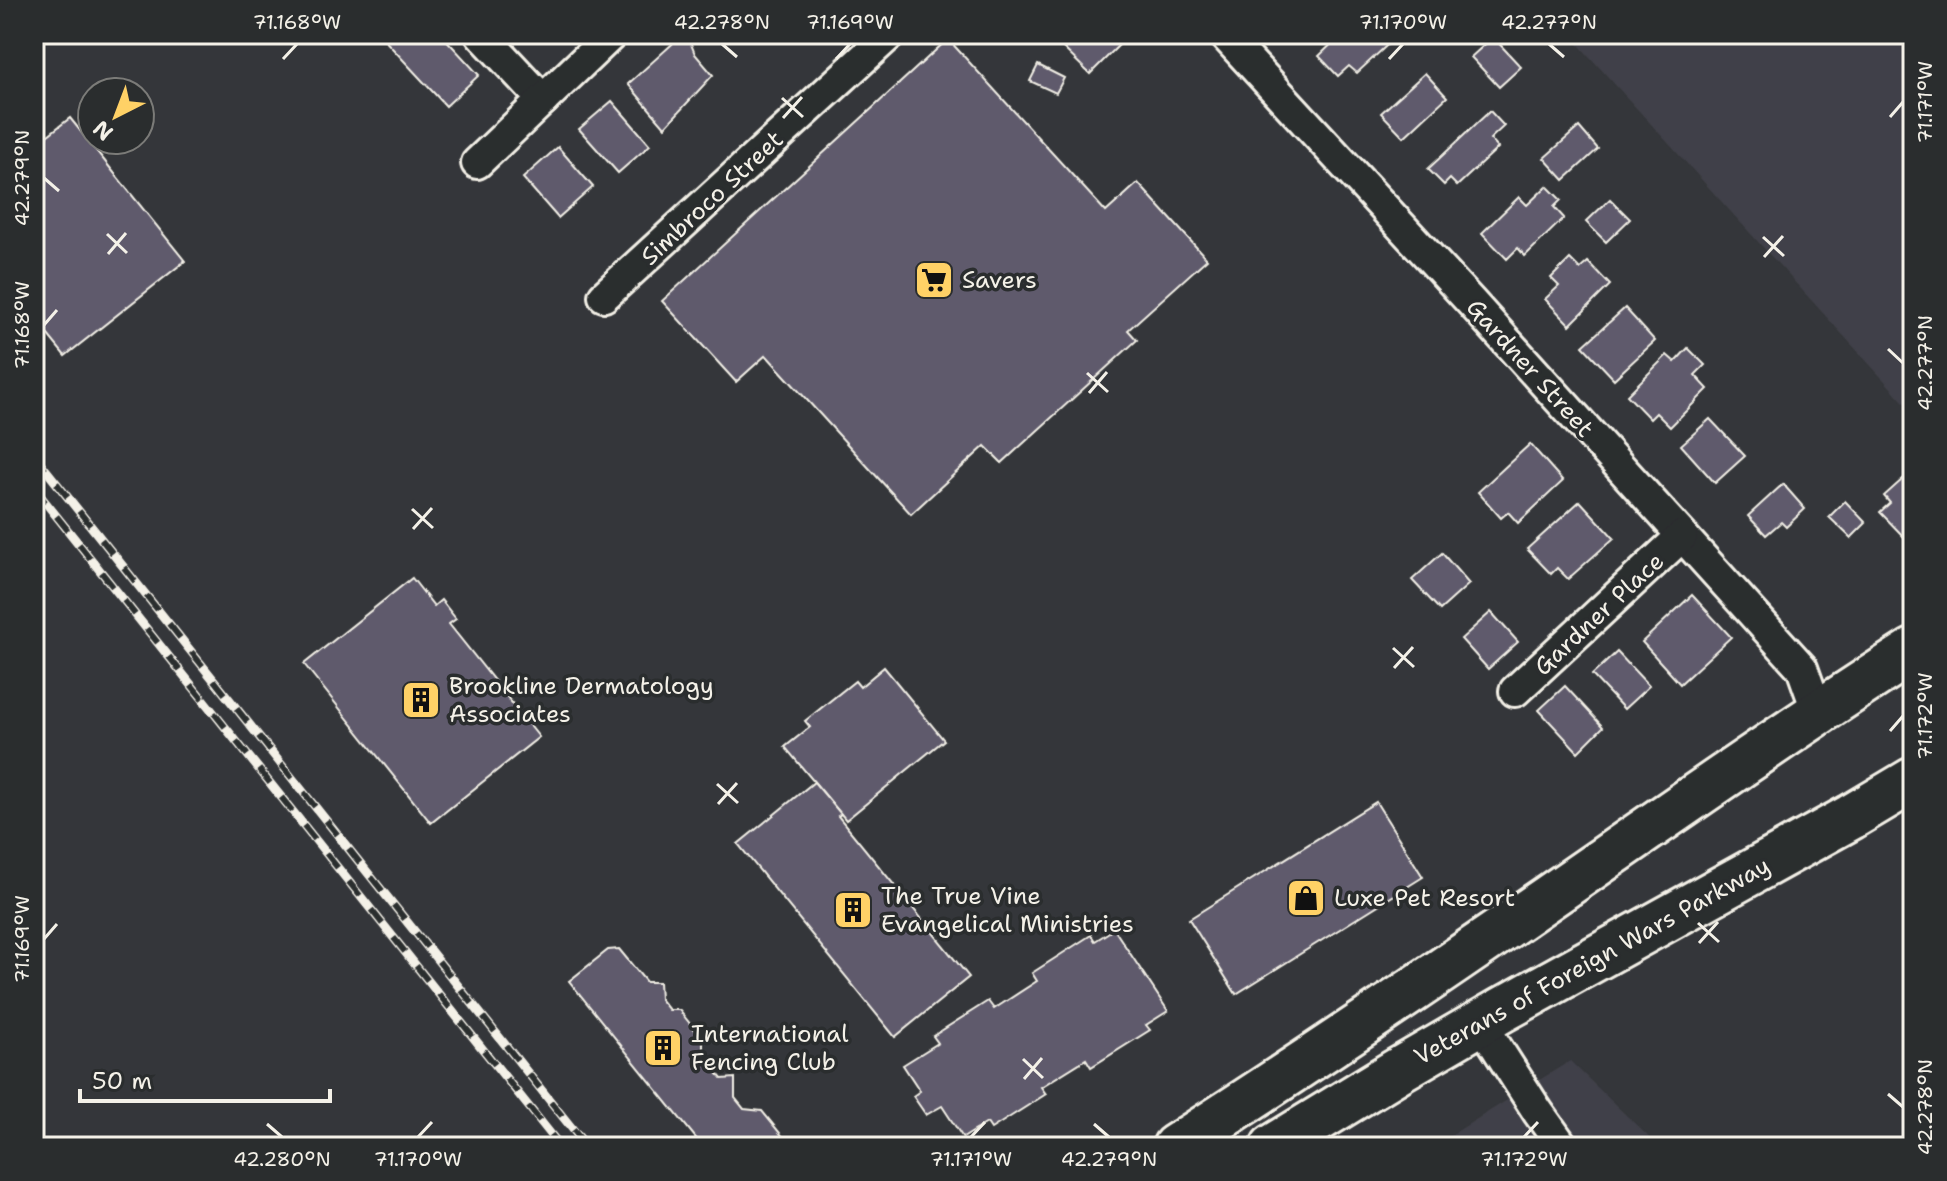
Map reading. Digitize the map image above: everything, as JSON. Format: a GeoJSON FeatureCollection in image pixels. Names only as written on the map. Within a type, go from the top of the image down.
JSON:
{"type":"FeatureCollection","features":[{"type":"Feature","properties":{"kind":"highway"},"geometry":{"type":"LineString","coordinates":[[1175,1147],[1913,651]]}},
{"type":"Feature","properties":{"kind":"highway","name":"Veterans of Foreign Wars Parkway"},"geometry":{"type":"LineString","coordinates":[[1273,1147],[1481,1023],[1910,786]]}},
{"type":"Feature","properties":{"kind":"street"},"geometry":{"type":"LineString","coordinates":[[481,34],[543,100]]}},
{"type":"Feature","properties":{"kind":"street"},"geometry":{"type":"LineString","coordinates":[[477,163],[612,34]]}},
{"type":"Feature","properties":{"kind":"street","name":"Simbroco Street"},"geometry":{"type":"LineString","coordinates":[[604,296],[890,34]]}},
{"type":"Feature","properties":{"kind":"street","name":"Gardner Street"},"geometry":{"type":"LineString","coordinates":[[1224,34],[1802,668],[1818,713]]}},
{"type":"Feature","properties":{"kind":"street","name":"Gardner Place"},"geometry":{"type":"LineString","coordinates":[[1515,691],[1682,536]]}},
{"type":"Feature","properties":{"kind":"street"},"geometry":{"type":"LineString","coordinates":[[1481,1023],[1563,1147]]}},
{"type":"Feature","properties":{"kind":"shaded area"},"geometry":{"type":"Polygon","coordinates":[[[1569,34],[1913,34],[1913,412],[1569,34]]]}},
{"type":"Feature","properties":{"kind":"shaded area"},"geometry":{"type":"Polygon","coordinates":[[[1570,1061],[1659,1147],[1432,1147],[1570,1061]]]}},
{"type":"Feature","properties":{"kind":"building"},"geometry":{"type":"Polygon","coordinates":[[[379,34],[441,34],[479,75],[446,106],[379,34]]]}},
{"type":"Feature","properties":{"kind":"building"},"geometry":{"type":"Polygon","coordinates":[[[1073,34],[1130,34],[1090,74],[1061,46],[1073,34]]]}},
{"type":"Feature","properties":{"kind":"building"},"geometry":{"type":"Polygon","coordinates":[[[1342,34],[1397,36],[1357,73],[1349,66],[1338,76],[1319,56],[1342,34]]]}},
{"type":"Feature","properties":{"kind":"building"},"geometry":{"type":"Polygon","coordinates":[[[681,36],[691,44],[695,54],[713,75],[665,127],[628,84],[681,36]]]}},
{"type":"Feature","properties":{"kind":"building"},"geometry":{"type":"Polygon","coordinates":[[[1493,37],[1521,67],[1499,87],[1471,57],[1493,37]]]}},
{"type":"Feature","properties":{"kind":"building","name":"Savers"},"geometry":{"type":"Polygon","coordinates":[[[948,39],[1106,212],[1138,183],[1207,259],[1128,330],[1137,340],[1002,463],[985,446],[911,514],[766,355],[736,382],[662,301],[948,39]]]}},
{"type":"Feature","properties":{"kind":"building"},"geometry":{"type":"Polygon","coordinates":[[[1038,65],[1064,78],[1056,93],[1030,81],[1038,65]]]}},
{"type":"Feature","properties":{"kind":"building"},"geometry":{"type":"Polygon","coordinates":[[[1425,73],[1447,97],[1404,137],[1381,113],[1425,73]]]}},
{"type":"Feature","properties":{"kind":"building"},"geometry":{"type":"Polygon","coordinates":[[[612,101],[650,145],[618,173],[579,129],[612,101]]]}},
{"type":"Feature","properties":{"kind":"building"},"geometry":{"type":"Polygon","coordinates":[[[1490,111],[1504,126],[1490,139],[1498,148],[1457,186],[1450,179],[1444,185],[1428,169],[1490,111]]]}},
{"type":"Feature","properties":{"kind":"building"},"geometry":{"type":"Polygon","coordinates":[[[70,118],[76,125],[76,156],[101,156],[185,261],[65,356],[34,318],[34,146],[70,118]]]}},
{"type":"Feature","properties":{"kind":"building"},"geometry":{"type":"Polygon","coordinates":[[[1579,127],[1598,149],[1564,180],[1544,158],[1579,127]]]}},
{"type":"Feature","properties":{"kind":"building"},"geometry":{"type":"Polygon","coordinates":[[[558,147],[593,187],[558,218],[523,178],[558,147]]]}},
{"type":"Feature","properties":{"kind":"building"},"geometry":{"type":"Polygon","coordinates":[[[1547,186],[1561,200],[1554,207],[1564,218],[1525,256],[1518,248],[1507,259],[1482,233],[1519,197],[1527,205],[1547,186]]]}},
{"type":"Feature","properties":{"kind":"building"},"geometry":{"type":"Polygon","coordinates":[[[1610,199],[1630,219],[1606,242],[1586,222],[1610,199]]]}},
{"type":"Feature","properties":{"kind":"building"},"geometry":{"type":"Polygon","coordinates":[[[1570,259],[1580,269],[1588,262],[1610,285],[1570,325],[1545,299],[1559,286],[1551,278],[1570,259]]]}},
{"type":"Feature","properties":{"kind":"building"},"geometry":{"type":"Polygon","coordinates":[[[1625,308],[1655,341],[1614,379],[1583,346],[1625,308]]]}},
{"type":"Feature","properties":{"kind":"building"},"geometry":{"type":"Polygon","coordinates":[[[1688,348],[1705,365],[1695,375],[1708,389],[1670,427],[1656,413],[1650,419],[1627,395],[1667,355],[1675,362],[1688,348]]]}},
{"type":"Feature","properties":{"kind":"building"},"geometry":{"type":"Polygon","coordinates":[[[1710,419],[1745,456],[1715,483],[1681,445],[1710,419]]]}},
{"type":"Feature","properties":{"kind":"building"},"geometry":{"type":"Polygon","coordinates":[[[1530,444],[1563,481],[1518,523],[1508,512],[1501,518],[1478,492],[1530,444]]]}},
{"type":"Feature","properties":{"kind":"building"},"geometry":{"type":"Polygon","coordinates":[[[1913,470],[1913,531],[1905,538],[1880,512],[1890,503],[1884,496],[1913,470]]]}},
{"type":"Feature","properties":{"kind":"building"},"geometry":{"type":"Polygon","coordinates":[[[1783,484],[1805,509],[1786,527],[1781,522],[1766,535],[1748,516],[1783,484]]]}},
{"type":"Feature","properties":{"kind":"building"},"geometry":{"type":"Polygon","coordinates":[[[1580,501],[1614,538],[1568,579],[1557,568],[1551,574],[1527,549],[1580,501]]]}},
{"type":"Feature","properties":{"kind":"building"},"geometry":{"type":"Polygon","coordinates":[[[1845,501],[1866,523],[1851,538],[1829,517],[1845,501]]]}},
{"type":"Feature","properties":{"kind":"building"},"geometry":{"type":"Polygon","coordinates":[[[1442,553],[1469,584],[1440,610],[1412,580],[1442,553]]]}},
{"type":"Feature","properties":{"kind":"building","name":"Brookline Dermatology Associates"},"geometry":{"type":"Polygon","coordinates":[[[412,578],[434,606],[441,600],[456,619],[449,624],[539,737],[431,823],[304,664],[412,578]]]}},
{"type":"Feature","properties":{"kind":"building"},"geometry":{"type":"Polygon","coordinates":[[[1692,595],[1731,637],[1680,684],[1642,642],[1692,595]]]}},
{"type":"Feature","properties":{"kind":"building"},"geometry":{"type":"Polygon","coordinates":[[[1491,612],[1518,642],[1488,669],[1461,639],[1491,612]]]}},
{"type":"Feature","properties":{"kind":"building"},"geometry":{"type":"Polygon","coordinates":[[[1617,652],[1649,686],[1624,709],[1592,675],[1617,652]]]}},
{"type":"Feature","properties":{"kind":"building"},"geometry":{"type":"Polygon","coordinates":[[[884,667],[944,740],[846,820],[785,747],[810,727],[805,721],[855,681],[860,687],[884,667]]]}},
{"type":"Feature","properties":{"kind":"building"},"geometry":{"type":"Polygon","coordinates":[[[1565,686],[1603,727],[1578,752],[1539,710],[1565,686]]]}},
{"type":"Feature","properties":{"kind":"building","name":"The True Vine Evangelical Ministries"},"geometry":{"type":"Polygon","coordinates":[[[814,782],[969,977],[895,1037],[738,844],[814,782]]]}},
{"type":"Feature","properties":{"kind":"building","name":"Luxe Pet Resort"},"geometry":{"type":"Polygon","coordinates":[[[1376,802],[1423,877],[1236,994],[1189,919],[1376,802]]]}},
{"type":"Feature","properties":{"kind":"building"},"geometry":{"type":"Polygon","coordinates":[[[1114,929],[1168,1011],[1146,1025],[1150,1030],[1091,1067],[1086,1059],[1041,1087],[1046,1094],[991,1129],[987,1123],[963,1138],[942,1106],[926,1115],[913,1096],[920,1091],[903,1065],[938,1043],[933,1036],[988,1001],[994,1009],[1037,981],[1032,973],[1091,935],[1095,941],[1114,929]]]}},
{"type":"Feature","properties":{"kind":"building","name":"International Fencing Club"},"geometry":{"type":"Polygon","coordinates":[[[619,949],[646,982],[659,982],[660,999],[669,1010],[679,1010],[703,1040],[703,1056],[722,1079],[735,1078],[735,1098],[744,1109],[762,1111],[784,1138],[783,1147],[703,1147],[569,981],[608,950],[619,949]]]}},
{"type":"Feature","properties":{"kind":"railway"},"geometry":{"type":"LineString","coordinates":[[34,455],[587,1147]]}},
{"type":"Feature","properties":{"kind":"railway"},"geometry":{"type":"LineString","coordinates":[[34,488],[561,1147]]}},
{"type":"Feature","properties":{"kind":"place","name":"Savers"},"geometry":{"type":"Point","coordinates":[934,280]}},
{"type":"Feature","properties":{"kind":"place","name":"Brookline Dermatology Associates"},"geometry":{"type":"Point","coordinates":[421,700]}},
{"type":"Feature","properties":{"kind":"place","name":"Luxe Pet Resort"},"geometry":{"type":"Point","coordinates":[1306,898]}},
{"type":"Feature","properties":{"kind":"place","name":"The True Vine Evangelical Ministries"},"geometry":{"type":"Point","coordinates":[853,910]}},
{"type":"Feature","properties":{"kind":"place","name":"International Fencing Club"},"geometry":{"type":"Point","coordinates":[663,1048]}}]}
